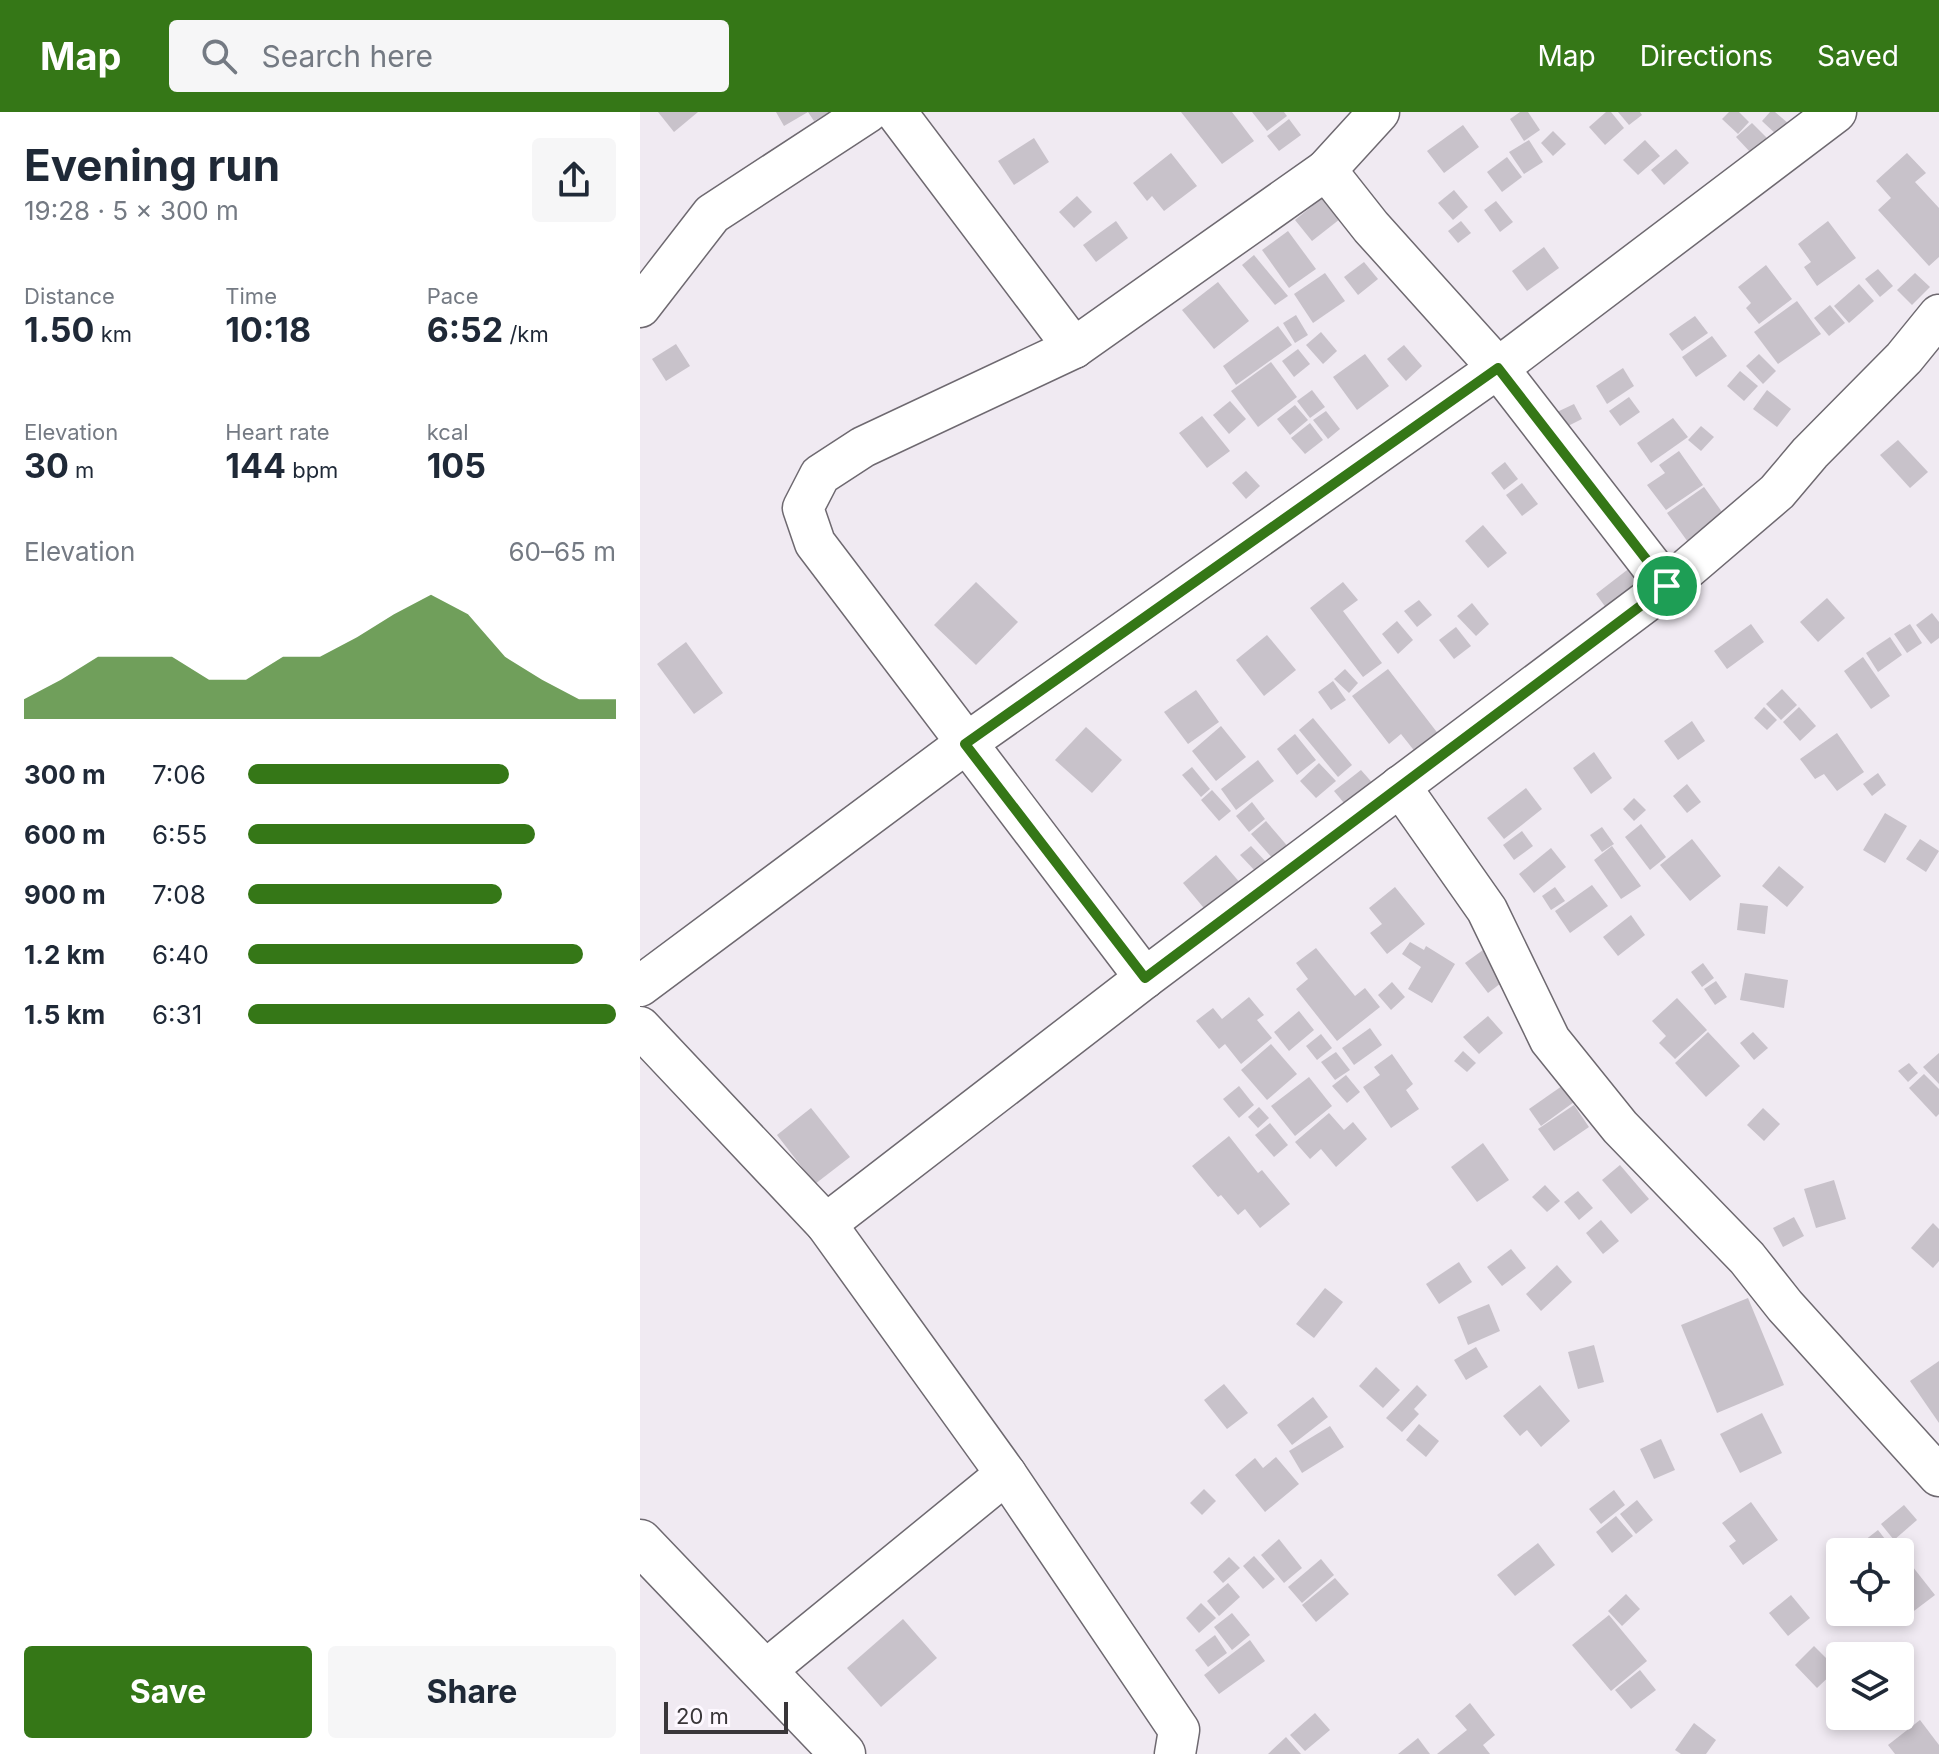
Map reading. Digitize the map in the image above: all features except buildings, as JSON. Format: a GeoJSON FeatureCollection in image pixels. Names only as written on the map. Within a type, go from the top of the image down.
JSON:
{"type":"FeatureCollection","features":[{"type":"Feature","properties":{"kind":"street"},"geometry":{"type":"LineString","coordinates":[[640,307],[712,214],[868,112]]}},
{"type":"Feature","properties":{"kind":"street"},"geometry":{"type":"LineString","coordinates":[[896,112],[1074,348]]}},
{"type":"Feature","properties":{"kind":"street"},"geometry":{"type":"LineString","coordinates":[[1145,978],[815,543],[803,508],[820,475],[863,447],[1074,348],[1326,170],[1379,112]]}},
{"type":"Feature","properties":{"kind":"street"},"geometry":{"type":"LineString","coordinates":[[640,986],[965,744],[1498,368],[1836,112]]}},
{"type":"Feature","properties":{"kind":"street"},"geometry":{"type":"LineString","coordinates":[[1326,170],[1371,227],[1498,368],[1667,586]]}},
{"type":"Feature","properties":{"kind":"street"},"geometry":{"type":"LineString","coordinates":[[826,1224],[1145,978],[1667,586],[1777,492],[1939,315]]}},
{"type":"Feature","properties":{"kind":"street"},"geometry":{"type":"LineString","coordinates":[[1400,786],[1487,910],[1550,1040],[1620,1127],[1747,1258],[1785,1306],[1939,1476]]}},
{"type":"Feature","properties":{"kind":"street"},"geometry":{"type":"LineString","coordinates":[[640,1027],[826,1224],[1006,1474],[1179,1730],[1175,1754]]}},
{"type":"Feature","properties":{"kind":"street"},"geometry":{"type":"LineString","coordinates":[[766,1670],[1006,1474]]}},
{"type":"Feature","properties":{"kind":"street"},"geometry":{"type":"LineString","coordinates":[[640,1542],[766,1670],[843,1754]]}},
{"type":"Feature","properties":{"kind":"route"},"geometry":{"type":"LineString","coordinates":[[1498,368],[1667,586],[1145,978],[965,744],[1498,368]]}}]}
